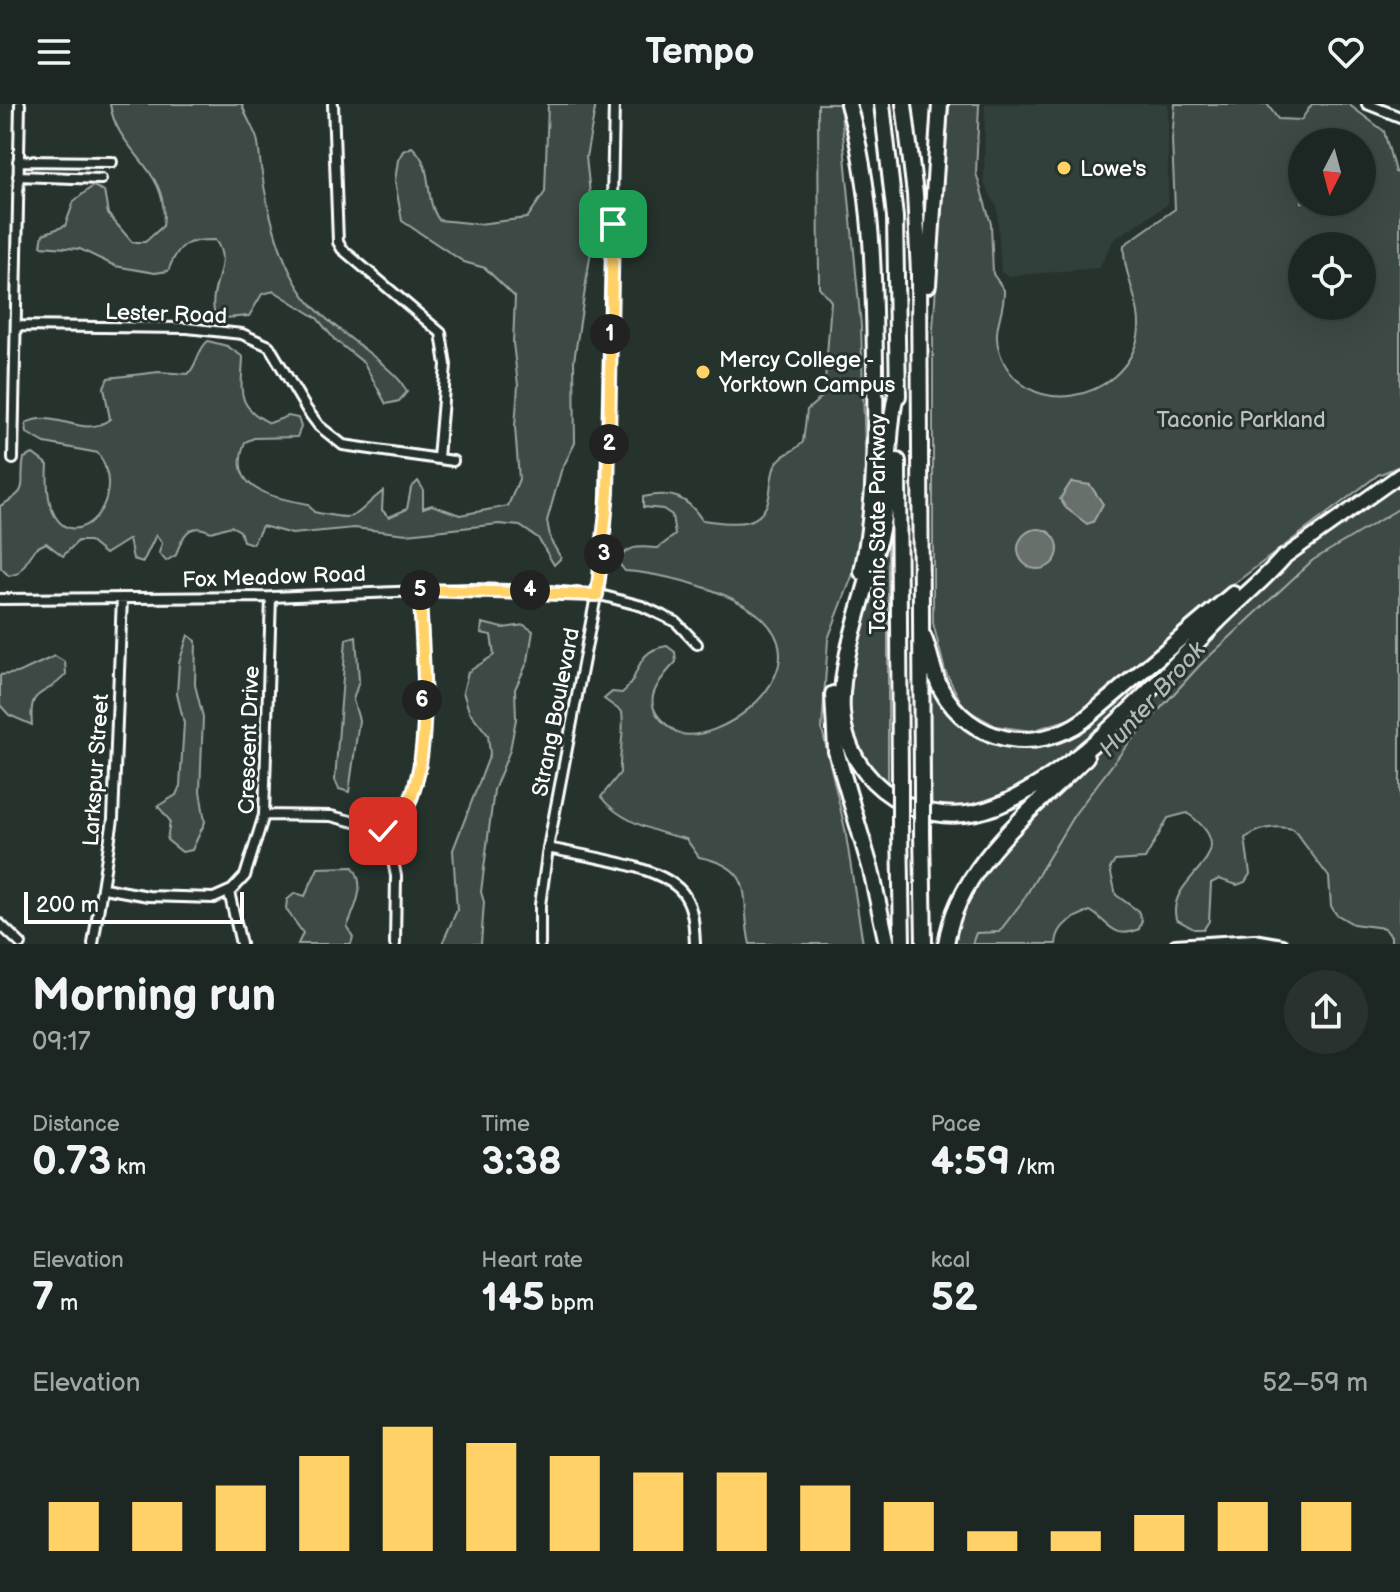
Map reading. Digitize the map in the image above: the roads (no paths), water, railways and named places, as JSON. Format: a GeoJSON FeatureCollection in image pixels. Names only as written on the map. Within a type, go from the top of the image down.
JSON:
{"type":"FeatureCollection","features":[{"type":"Feature","properties":{"kind":"highway"},"geometry":{"type":"LineString","coordinates":[[848,104],[861,162],[872,251],[876,456],[867,548],[835,678],[832,719],[836,751],[871,870],[887,944]]}},
{"type":"Feature","properties":{"kind":"highway","name":"Taconic State Parkway"},"geometry":{"type":"LineString","coordinates":[[882,104],[895,217],[902,944]]}},
{"type":"Feature","properties":{"kind":"highway","name":"Taconic State Parkway"},"geometry":{"type":"LineString","coordinates":[[904,104],[915,194],[919,356],[924,944]]}},
{"type":"Feature","properties":{"kind":"highway"},"geometry":{"type":"LineString","coordinates":[[919,356],[927,342],[940,104]]}},
{"type":"Feature","properties":{"kind":"highway"},"geometry":{"type":"LineString","coordinates":[[898,386],[889,420],[889,466],[883,521],[842,698],[847,739],[869,778],[898,800],[930,813],[959,815],[989,809],[1023,792],[1076,755],[1158,681]]}},
{"type":"Feature","properties":{"kind":"highway"},"geometry":{"type":"LineString","coordinates":[[920,628],[940,686],[967,720],[1000,738],[1044,739],[1084,720],[1232,595],[1400,475]]}},
{"type":"Feature","properties":{"kind":"highway"},"geometry":{"type":"LineString","coordinates":[[946,944],[954,909],[977,869],[1158,681],[1283,558]]}},
{"type":"Feature","properties":{"kind":"street"},"geometry":{"type":"LineString","coordinates":[[13,459],[20,104]]}},
{"type":"Feature","properties":{"kind":"street"},"geometry":{"type":"LineString","coordinates":[[333,104],[338,242],[346,255],[433,324],[445,341],[438,458]]}},
{"type":"Feature","properties":{"kind":"street","name":"Strang Boulevard"},"geometry":{"type":"LineString","coordinates":[[540,944],[540,905],[548,848],[597,595],[608,493],[614,104]]}},
{"type":"Feature","properties":{"kind":"street"},"geometry":{"type":"LineString","coordinates":[[1367,104],[1400,117]]}},
{"type":"Feature","properties":{"kind":"street"},"geometry":{"type":"LineString","coordinates":[[18,161],[112,162]]}},
{"type":"Feature","properties":{"kind":"street"},"geometry":{"type":"LineString","coordinates":[[18,176],[101,179]]}},
{"type":"Feature","properties":{"kind":"street","name":"Lester Road"},"geometry":{"type":"LineString","coordinates":[[16,326],[187,328],[242,334],[269,346],[307,410],[319,426],[343,445],[453,461]]}},
{"type":"Feature","properties":{"kind":"street"},"geometry":{"type":"LineString","coordinates":[[264,815],[331,816],[387,831],[395,828],[405,814],[421,765],[420,590]]}},
{"type":"Feature","properties":{"kind":"street","name":"Fox Meadow Road"},"geometry":{"type":"LineString","coordinates":[[0,599],[271,597],[420,590],[597,595],[665,615],[697,644]]}},
{"type":"Feature","properties":{"kind":"street","name":"Crescent Drive"},"geometry":{"type":"LineString","coordinates":[[229,892],[245,876],[264,815],[271,597]]}},
{"type":"Feature","properties":{"kind":"street","name":"Larkspur Street"},"geometry":{"type":"LineString","coordinates":[[93,944],[113,819],[122,598]]}},
{"type":"Feature","properties":{"kind":"street"},"geometry":{"type":"LineString","coordinates":[[387,831],[396,876],[395,944]]}},
{"type":"Feature","properties":{"kind":"street"},"geometry":{"type":"LineString","coordinates":[[548,848],[664,877],[685,895],[692,914],[695,944]]}},
{"type":"Feature","properties":{"kind":"street"},"geometry":{"type":"LineString","coordinates":[[104,888],[198,899],[229,892],[241,944]]}},
{"type":"Feature","properties":{"kind":"street"},"geometry":{"type":"LineString","coordinates":[[0,924],[21,944]]}},
{"type":"Feature","properties":{"kind":"street"},"geometry":{"type":"LineString","coordinates":[[1175,944],[1254,939],[1283,944]]}},
{"type":"Feature","properties":{"kind":"waterway","name":"Hunter Brook"},"geometry":{"type":"LineString","coordinates":[[972,944],[976,933],[999,932],[1022,902],[1074,815],[1128,744],[1201,664],[1313,560],[1400,508]]}},
{"type":"Feature","properties":{"kind":"place","name":"Lowe's"},"geometry":{"type":"Point","coordinates":[1064,168]}},
{"type":"Feature","properties":{"kind":"place","name":"Mercy College - Yorktown Campus"},"geometry":{"type":"Point","coordinates":[703,372]}},
{"type":"Feature","properties":{"kind":"park label","name":"Taconic Parkland"},"geometry":{"type":"Point","coordinates":[1241,419]}}]}
